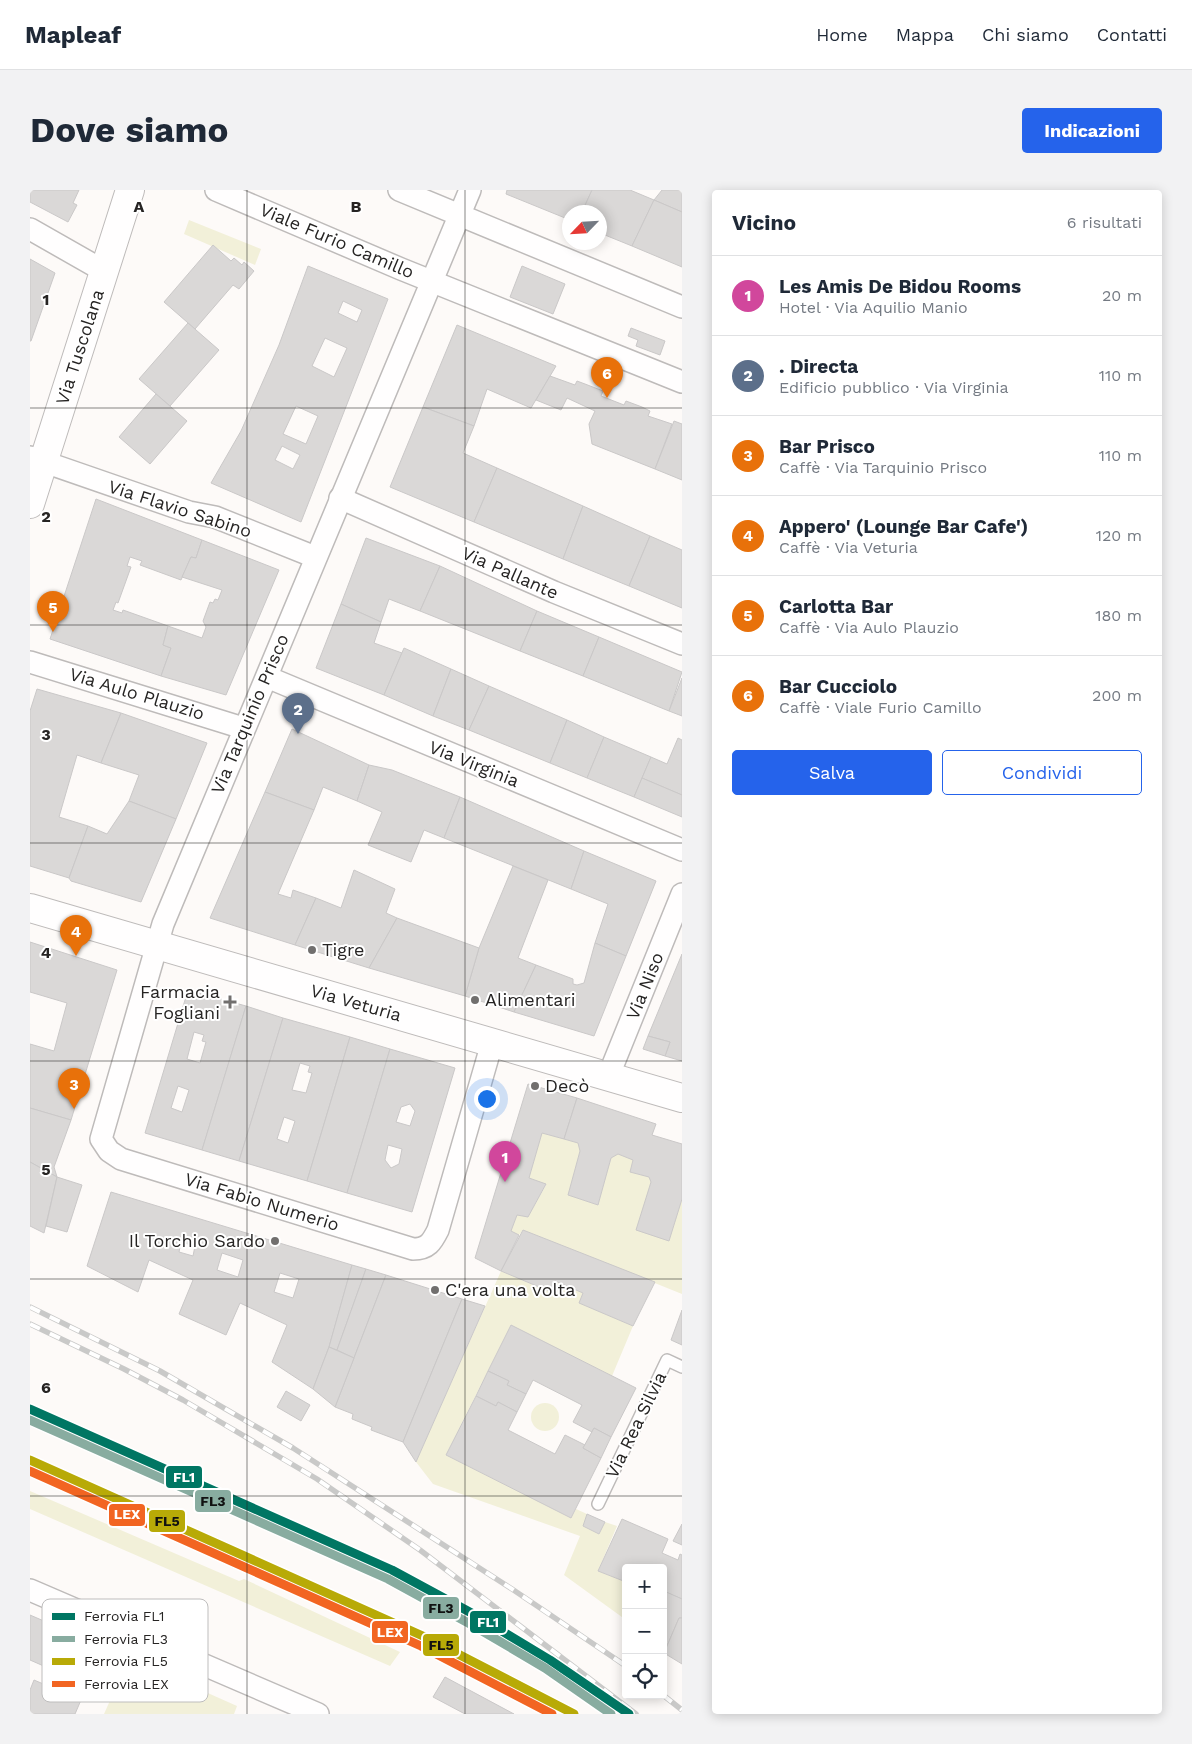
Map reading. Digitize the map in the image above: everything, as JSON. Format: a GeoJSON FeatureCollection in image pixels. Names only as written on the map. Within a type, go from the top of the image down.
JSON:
{"type":"FeatureCollection","features":[{"type":"Feature","properties":{"kind":"street","name":"Via Tuscolana"},"geometry":{"type":"LineString","coordinates":[[30,504],[37,459],[104,271],[130,190]]}},
{"type":"Feature","properties":{"kind":"street","name":"Viale Furio Camillo"},"geometry":{"type":"LineString","coordinates":[[216,190],[431,281],[682,382]]}},
{"type":"Feature","properties":{"kind":"street"},"geometry":{"type":"LineString","coordinates":[[399,190],[682,307]]}},
{"type":"Feature","properties":{"kind":"street","name":"Viale Furio Camillo"},"geometry":{"type":"LineString","coordinates":[[431,281],[470,190]]}},
{"type":"Feature","properties":{"kind":"street"},"geometry":{"type":"LineString","coordinates":[[30,229],[104,271]]}},
{"type":"Feature","properties":{"kind":"street","name":"Via Tarquinio Prisco"},"geometry":{"type":"LineString","coordinates":[[112,1154],[103,1144],[102,1135],[162,924],[243,728],[267,677],[314,558],[431,281]]}},
{"type":"Feature","properties":{"kind":"street","name":"Via Flavio Sabino"},"geometry":{"type":"LineString","coordinates":[[37,459],[189,512],[215,516],[314,558]]}},
{"type":"Feature","properties":{"kind":"street","name":"Via Pallante"},"geometry":{"type":"LineString","coordinates":[[340,498],[554,592],[682,644]]}},
{"type":"Feature","properties":{"kind":"street","name":"Via Aulo Plauzio"},"geometry":{"type":"LineString","coordinates":[[30,662],[243,728]]}},
{"type":"Feature","properties":{"kind":"street","name":"Via Virginia"},"geometry":{"type":"LineString","coordinates":[[267,677],[682,850]]}},
{"type":"Feature","properties":{"kind":"street","name":"Via Niso"},"geometry":{"type":"LineString","coordinates":[[608,1077],[682,894]]}},
{"type":"Feature","properties":{"kind":"street","name":"Via Veturia"},"geometry":{"type":"LineString","coordinates":[[30,908],[682,1098]]}},
{"type":"Feature","properties":{"kind":"street","name":"Via Fabio Numerio"},"geometry":{"type":"LineString","coordinates":[[112,1154],[137,1165],[413,1249],[430,1244],[438,1230],[492,1042]]}},
{"type":"Feature","properties":{"kind":"street"},"geometry":{"type":"LineString","coordinates":[[30,1590],[51,1599]]}},
{"type":"Feature","properties":{"kind":"street"},"geometry":{"type":"LineString","coordinates":[[208,1667],[318,1714]]}},
{"type":"Feature","properties":{"kind":"lane","name":"Via Rea Silvia"},"geometry":{"type":"LineString","coordinates":[[598,1504],[667,1360],[682,1367]]}},
{"type":"Feature","properties":{"kind":"shaded area"},"geometry":{"type":"Polygon","coordinates":[[[189,220],[261,249],[255,265],[184,234],[189,220]]]}},
{"type":"Feature","properties":{"kind":"shaded area"},"geometry":{"type":"Polygon","coordinates":[[[542,1133],[578,1143],[580,1151],[568,1195],[598,1205],[611,1158],[618,1154],[633,1160],[630,1172],[649,1177],[651,1182],[637,1230],[669,1240],[682,1199],[682,1294],[523,1230],[519,1235],[511,1231],[517,1215],[528,1217],[546,1185],[529,1178],[542,1133]]]}},
{"type":"Feature","properties":{"kind":"shaded area"},"geometry":{"type":"Polygon","coordinates":[[[501,1271],[550,1292],[555,1281],[583,1293],[579,1303],[633,1326],[612,1376],[511,1325],[446,1455],[571,1518],[576,1509],[587,1514],[583,1526],[599,1534],[605,1522],[617,1526],[598,1571],[622,1580],[622,1617],[564,1575],[580,1536],[433,1484],[416,1462],[501,1271]]]}},
{"type":"Feature","properties":{"kind":"shaded area"},"geometry":{"type":"Polygon","coordinates":[[[545,1403],[555,1407],[559,1417],[555,1427],[545,1431],[535,1427],[531,1417],[535,1407],[545,1403]]]}},
{"type":"Feature","properties":{"kind":"shaded area"},"geometry":{"type":"Polygon","coordinates":[[[30,1491],[239,1581],[244,1579],[400,1652],[390,1666],[30,1509],[30,1491]]]}},
{"type":"Feature","properties":{"kind":"shaded area"},"geometry":{"type":"Polygon","coordinates":[[[208,1693],[237,1706],[234,1714],[104,1714],[109,1702],[208,1702],[208,1693]]]}},
{"type":"Feature","properties":{"kind":"building"},"geometry":{"type":"Polygon","coordinates":[[[30,190],[79,190],[73,203],[77,205],[68,222],[30,202],[30,190]]]}},
{"type":"Feature","properties":{"kind":"building"},"geometry":{"type":"Polygon","coordinates":[[[507,190],[592,190],[585,205],[562,205],[562,217],[506,194],[507,190]]]}},
{"type":"Feature","properties":{"kind":"building"},"geometry":{"type":"Polygon","coordinates":[[[592,190],[630,190],[654,200],[632,246],[607,236],[607,205],[585,205],[592,190]]]}},
{"type":"Feature","properties":{"kind":"building"},"geometry":{"type":"Polygon","coordinates":[[[662,190],[682,190],[682,212],[654,200],[662,190]]]}},
{"type":"Feature","properties":{"kind":"building"},"geometry":{"type":"Polygon","coordinates":[[[654,200],[682,212],[682,267],[632,246],[654,200]]]}},
{"type":"Feature","properties":{"kind":"building"},"geometry":{"type":"Polygon","coordinates":[[[213,245],[231,261],[234,258],[242,265],[244,262],[254,271],[239,289],[233,285],[195,329],[164,302],[213,245]]]}},
{"type":"Feature","properties":{"kind":"building"},"geometry":{"type":"Polygon","coordinates":[[[30,259],[55,273],[31,341],[30,341],[30,259]]]}},
{"type":"Feature","properties":{"kind":"building"},"geometry":{"type":"Polygon","coordinates":[[[308,266],[388,299],[301,522],[211,483],[241,431],[279,345],[308,266]],[[343,301],[338,313],[357,322],[362,310],[343,301]],[[325,338],[312,366],[334,377],[347,348],[325,338]],[[296,406],[283,434],[306,444],[318,416],[296,406]],[[282,446],[275,460],[293,469],[300,455],[282,446]]]}},
{"type":"Feature","properties":{"kind":"building"},"geometry":{"type":"Polygon","coordinates":[[[522,266],[565,284],[553,314],[510,297],[522,266]]]}},
{"type":"Feature","properties":{"kind":"building"},"geometry":{"type":"Polygon","coordinates":[[[188,323],[219,350],[170,406],[139,379],[188,323]]]}},
{"type":"Feature","properties":{"kind":"building"},"geometry":{"type":"Polygon","coordinates":[[[457,325],[556,366],[531,408],[487,389],[474,426],[423,407],[457,325]]]}},
{"type":"Feature","properties":{"kind":"building"},"geometry":{"type":"Polygon","coordinates":[[[631,328],[665,341],[660,355],[636,346],[638,340],[628,336],[631,328]]]}},
{"type":"Feature","properties":{"kind":"building"},"geometry":{"type":"Polygon","coordinates":[[[550,376],[575,385],[577,381],[603,391],[601,396],[624,405],[626,401],[642,407],[650,411],[648,416],[672,424],[655,469],[592,444],[589,424],[595,411],[567,398],[561,410],[536,400],[550,376]]]}},
{"type":"Feature","properties":{"kind":"building"},"geometry":{"type":"Polygon","coordinates":[[[156,394],[187,421],[150,464],[119,437],[156,394]]]}},
{"type":"Feature","properties":{"kind":"building"},"geometry":{"type":"Polygon","coordinates":[[[423,407],[474,426],[463,453],[497,468],[474,522],[390,487],[423,407]]]}},
{"type":"Feature","properties":{"kind":"building"},"geometry":{"type":"Polygon","coordinates":[[[674,421],[682,424],[682,480],[655,469],[674,421]]]}},
{"type":"Feature","properties":{"kind":"building"},"geometry":{"type":"Polygon","coordinates":[[[497,468],[583,506],[563,559],[474,522],[497,468]]]}},
{"type":"Feature","properties":{"kind":"building"},"geometry":{"type":"Polygon","coordinates":[[[96,499],[202,540],[196,558],[191,557],[181,580],[140,565],[142,561],[130,557],[127,566],[131,567],[118,603],[116,602],[113,610],[122,613],[123,610],[168,626],[163,645],[171,648],[161,676],[50,639],[96,499]]]}},
{"type":"Feature","properties":{"kind":"building"},"geometry":{"type":"Polygon","coordinates":[[[583,506],[650,536],[629,586],[563,559],[583,506]]]}},
{"type":"Feature","properties":{"kind":"building"},"geometry":{"type":"Polygon","coordinates":[[[650,536],[682,550],[682,608],[629,586],[650,536]]]}},
{"type":"Feature","properties":{"kind":"building"},"geometry":{"type":"Polygon","coordinates":[[[366,538],[440,566],[420,611],[389,599],[381,622],[341,604],[366,538]]]}},
{"type":"Feature","properties":{"kind":"building"},"geometry":{"type":"Polygon","coordinates":[[[202,540],[279,570],[226,695],[161,676],[171,648],[163,645],[168,626],[202,638],[206,627],[203,621],[210,602],[213,603],[215,599],[218,600],[222,590],[182,577],[191,557],[196,558],[202,540]]]}},
{"type":"Feature","properties":{"kind":"building"},"geometry":{"type":"Polygon","coordinates":[[[440,566],[537,611],[520,651],[420,611],[440,566]]]}},
{"type":"Feature","properties":{"kind":"building"},"geometry":{"type":"Polygon","coordinates":[[[341,604],[381,622],[374,643],[402,653],[384,695],[316,668],[341,604]]]}},
{"type":"Feature","properties":{"kind":"building"},"geometry":{"type":"Polygon","coordinates":[[[537,611],[599,637],[583,676],[520,651],[537,611]]]}},
{"type":"Feature","properties":{"kind":"building"},"geometry":{"type":"Polygon","coordinates":[[[599,637],[682,672],[669,711],[583,676],[599,637]]]}},
{"type":"Feature","properties":{"kind":"building"},"geometry":{"type":"Polygon","coordinates":[[[404,648],[451,669],[433,716],[384,695],[404,648]]]}},
{"type":"Feature","properties":{"kind":"building"},"geometry":{"type":"Polygon","coordinates":[[[451,669],[489,686],[469,730],[433,716],[451,669]]]}},
{"type":"Feature","properties":{"kind":"building"},"geometry":{"type":"Polygon","coordinates":[[[682,678],[682,716],[669,711],[682,678]]]}},
{"type":"Feature","properties":{"kind":"building"},"geometry":{"type":"Polygon","coordinates":[[[489,686],[567,720],[550,763],[469,730],[489,686]]]}},
{"type":"Feature","properties":{"kind":"building"},"geometry":{"type":"Polygon","coordinates":[[[37,689],[121,713],[101,763],[77,755],[59,817],[88,826],[69,878],[30,866],[30,711],[37,689]]]}},
{"type":"Feature","properties":{"kind":"building"},"geometry":{"type":"Polygon","coordinates":[[[121,713],[207,743],[176,819],[129,801],[139,775],[101,763],[121,713]]]}},
{"type":"Feature","properties":{"kind":"building"},"geometry":{"type":"Polygon","coordinates":[[[567,720],[604,737],[587,778],[550,763],[567,720]]]}},
{"type":"Feature","properties":{"kind":"building"},"geometry":{"type":"Polygon","coordinates":[[[292,729],[369,765],[357,801],[323,787],[314,810],[265,792],[292,729]]]}},
{"type":"Feature","properties":{"kind":"building"},"geometry":{"type":"Polygon","coordinates":[[[604,737],[651,757],[634,797],[587,778],[604,737]]]}},
{"type":"Feature","properties":{"kind":"building"},"geometry":{"type":"Polygon","coordinates":[[[678,738],[682,740],[682,795],[642,778],[651,757],[667,764],[678,738]]]}},
{"type":"Feature","properties":{"kind":"building"},"geometry":{"type":"Polygon","coordinates":[[[369,765],[392,770],[460,797],[444,838],[424,830],[411,862],[368,845],[382,812],[357,801],[369,765]]]}},
{"type":"Feature","properties":{"kind":"building"},"geometry":{"type":"Polygon","coordinates":[[[642,778],[682,795],[682,817],[634,797],[642,778]]]}},
{"type":"Feature","properties":{"kind":"building"},"geometry":{"type":"Polygon","coordinates":[[[265,792],[314,810],[278,894],[291,898],[293,890],[316,898],[295,945],[210,918],[265,792]]]}},
{"type":"Feature","properties":{"kind":"building"},"geometry":{"type":"Polygon","coordinates":[[[460,797],[584,851],[571,889],[444,838],[460,797]]]}},
{"type":"Feature","properties":{"kind":"building"},"geometry":{"type":"Polygon","coordinates":[[[129,801],[176,819],[141,902],[71,881],[69,878],[88,826],[107,834],[129,801]]]}},
{"type":"Feature","properties":{"kind":"building"},"geometry":{"type":"Polygon","coordinates":[[[584,851],[656,881],[626,956],[595,943],[608,904],[571,889],[584,851]]]}},
{"type":"Feature","properties":{"kind":"building"},"geometry":{"type":"Polygon","coordinates":[[[513,866],[548,880],[518,958],[536,965],[514,1012],[465,996],[479,948],[513,866]]]}},
{"type":"Feature","properties":{"kind":"building"},"geometry":{"type":"Polygon","coordinates":[[[354,870],[395,889],[386,913],[397,918],[369,968],[295,945],[316,898],[341,908],[354,870]]]}},
{"type":"Feature","properties":{"kind":"building"},"geometry":{"type":"Polygon","coordinates":[[[397,918],[479,948],[465,996],[369,968],[397,918]]]}},
{"type":"Feature","properties":{"kind":"building"},"geometry":{"type":"Polygon","coordinates":[[[30,942],[117,970],[71,1120],[30,1108],[30,1044],[54,1051],[67,1003],[30,992],[30,942]]]}},
{"type":"Feature","properties":{"kind":"building"},"geometry":{"type":"Polygon","coordinates":[[[595,943],[626,956],[594,1036],[514,1012],[536,965],[573,979],[573,984],[584,983],[595,943]]]}},
{"type":"Feature","properties":{"kind":"building"},"geometry":{"type":"Polygon","coordinates":[[[682,954],[682,1061],[665,1056],[670,1042],[648,1036],[682,954]]]}},
{"type":"Feature","properties":{"kind":"building"},"geometry":{"type":"Polygon","coordinates":[[[188,990],[246,1006],[202,1150],[145,1133],[188,990]],[[194,1032],[187,1059],[200,1063],[206,1042],[202,1041],[204,1035],[194,1032]],[[178,1086],[171,1108],[182,1112],[189,1090],[178,1086]]]}},
{"type":"Feature","properties":{"kind":"building"},"geometry":{"type":"Polygon","coordinates":[[[246,1006],[283,1018],[239,1161],[202,1150],[246,1006]]]}},
{"type":"Feature","properties":{"kind":"building"},"geometry":{"type":"Polygon","coordinates":[[[283,1018],[350,1037],[307,1181],[239,1161],[283,1018]],[[300,1063],[292,1090],[306,1093],[312,1073],[308,1072],[310,1066],[300,1063]],[[284,1117],[277,1139],[288,1143],[295,1121],[284,1117]]]}},
{"type":"Feature","properties":{"kind":"building"},"geometry":{"type":"Polygon","coordinates":[[[648,1036],[670,1042],[665,1056],[643,1049],[648,1036]]]}},
{"type":"Feature","properties":{"kind":"building"},"geometry":{"type":"Polygon","coordinates":[[[350,1037],[390,1049],[347,1193],[307,1181],[350,1037]]]}},
{"type":"Feature","properties":{"kind":"building"},"geometry":{"type":"Polygon","coordinates":[[[390,1049],[455,1068],[412,1212],[347,1193],[390,1049]],[[410,1104],[401,1107],[396,1122],[410,1126],[415,1111],[410,1104]],[[388,1145],[385,1160],[391,1168],[399,1164],[402,1149],[388,1145]]]}},
{"type":"Feature","properties":{"kind":"building"},"geometry":{"type":"Polygon","coordinates":[[[528,1084],[577,1098],[564,1139],[542,1133],[529,1178],[546,1184],[528,1217],[517,1215],[511,1231],[519,1235],[501,1271],[475,1258],[528,1084]]]}},
{"type":"Feature","properties":{"kind":"building"},"geometry":{"type":"Polygon","coordinates":[[[577,1098],[656,1124],[652,1135],[682,1144],[682,1199],[669,1241],[636,1230],[651,1182],[649,1177],[630,1172],[633,1160],[618,1154],[611,1158],[598,1205],[568,1195],[580,1151],[578,1143],[564,1139],[577,1098]]]}},
{"type":"Feature","properties":{"kind":"building"},"geometry":{"type":"Polygon","coordinates":[[[30,1108],[71,1120],[54,1167],[57,1177],[30,1162],[30,1108]]]}},
{"type":"Feature","properties":{"kind":"building"},"geometry":{"type":"Polygon","coordinates":[[[30,1162],[57,1177],[44,1233],[30,1226],[30,1162]]]}},
{"type":"Feature","properties":{"kind":"building"},"geometry":{"type":"Polygon","coordinates":[[[57,1177],[82,1185],[67,1232],[46,1226],[57,1177]]]}},
{"type":"Feature","properties":{"kind":"building"},"geometry":{"type":"Polygon","coordinates":[[[111,1192],[352,1265],[329,1347],[313,1389],[272,1362],[287,1325],[240,1303],[226,1335],[179,1314],[193,1280],[149,1260],[138,1292],[87,1266],[111,1192]],[[181,1242],[179,1252],[193,1256],[195,1246],[181,1242]],[[222,1253],[217,1270],[238,1277],[243,1260],[222,1253]],[[280,1273],[274,1292],[293,1298],[299,1279],[280,1273]]]}},
{"type":"Feature","properties":{"kind":"building"},"geometry":{"type":"Polygon","coordinates":[[[523,1230],[655,1282],[633,1326],[579,1303],[583,1293],[555,1281],[551,1292],[501,1271],[523,1230]]]}},
{"type":"Feature","properties":{"kind":"building"},"geometry":{"type":"Polygon","coordinates":[[[352,1265],[366,1269],[337,1350],[329,1347],[352,1265]]]}},
{"type":"Feature","properties":{"kind":"building"},"geometry":{"type":"Polygon","coordinates":[[[366,1269],[386,1275],[354,1358],[337,1350],[366,1269]]]}},
{"type":"Feature","properties":{"kind":"building"},"geometry":{"type":"Polygon","coordinates":[[[386,1275],[462,1299],[403,1442],[371,1430],[372,1427],[352,1419],[353,1414],[335,1407],[386,1275]]]}},
{"type":"Feature","properties":{"kind":"building"},"geometry":{"type":"Polygon","coordinates":[[[462,1299],[485,1306],[416,1462],[403,1442],[462,1299]]]}},
{"type":"Feature","properties":{"kind":"building"},"geometry":{"type":"Polygon","coordinates":[[[682,1310],[682,1345],[671,1340],[682,1310]]]}},
{"type":"Feature","properties":{"kind":"building"},"geometry":{"type":"Polygon","coordinates":[[[511,1325],[636,1388],[611,1437],[594,1428],[592,1432],[573,1422],[582,1405],[533,1380],[526,1394],[507,1385],[509,1381],[488,1371],[511,1325]]]}},
{"type":"Feature","properties":{"kind":"building"},"geometry":{"type":"Polygon","coordinates":[[[329,1347],[354,1358],[335,1407],[313,1389],[329,1347]]]}},
{"type":"Feature","properties":{"kind":"building"},"geometry":{"type":"Polygon","coordinates":[[[488,1371],[509,1381],[507,1385],[526,1394],[517,1412],[498,1402],[496,1406],[476,1396],[488,1371]]]}},
{"type":"Feature","properties":{"kind":"building"},"geometry":{"type":"Polygon","coordinates":[[[286,1391],[310,1405],[301,1421],[277,1407],[286,1391]]]}},
{"type":"Feature","properties":{"kind":"building"},"geometry":{"type":"Polygon","coordinates":[[[476,1396],[496,1406],[498,1402],[517,1412],[508,1430],[555,1454],[565,1435],[585,1445],[583,1448],[601,1458],[571,1518],[446,1455],[476,1396]]]}},
{"type":"Feature","properties":{"kind":"building"},"geometry":{"type":"Polygon","coordinates":[[[594,1428],[611,1437],[601,1458],[583,1448],[594,1428]]]}},
{"type":"Feature","properties":{"kind":"building"},"geometry":{"type":"Polygon","coordinates":[[[587,1514],[605,1522],[599,1534],[583,1526],[587,1514]]]}},
{"type":"Feature","properties":{"kind":"building"},"geometry":{"type":"Polygon","coordinates":[[[622,1519],[668,1539],[662,1553],[678,1560],[680,1554],[682,1555],[682,1599],[667,1593],[667,1564],[622,1564],[622,1580],[598,1571],[622,1519]]]}},
{"type":"Feature","properties":{"kind":"building"},"geometry":{"type":"Polygon","coordinates":[[[682,1524],[682,1545],[673,1541],[682,1524]]]}},
{"type":"Feature","properties":{"kind":"building"},"geometry":{"type":"Polygon","coordinates":[[[667,1592],[682,1599],[682,1618],[679,1618],[667,1646],[667,1592]]]}},
{"type":"Feature","properties":{"kind":"building"},"geometry":{"type":"Polygon","coordinates":[[[30,1615],[42,1620],[42,1665],[30,1660],[30,1615]]]}},
{"type":"Feature","properties":{"kind":"building"},"geometry":{"type":"Polygon","coordinates":[[[679,1618],[682,1618],[682,1664],[667,1655],[667,1646],[679,1618]]]}},
{"type":"Feature","properties":{"kind":"building"},"geometry":{"type":"Polygon","coordinates":[[[445,1677],[514,1714],[465,1714],[433,1697],[445,1677]]]}},
{"type":"Feature","properties":{"kind":"building"},"geometry":{"type":"Polygon","coordinates":[[[34,1680],[42,1683],[42,1702],[80,1702],[75,1714],[30,1714],[30,1690],[34,1680]]]}},
{"type":"Feature","properties":{"kind":"railway"},"geometry":{"type":"LineString","coordinates":[[30,1307],[160,1371],[293,1448],[512,1589],[622,1663]]}},
{"type":"Feature","properties":{"kind":"railway"},"geometry":{"type":"LineString","coordinates":[[30,1324],[124,1369],[183,1400],[317,1479],[420,1550],[636,1714]]}},
{"type":"Feature","properties":{"kind":"railway"},"geometry":{"type":"LineString","coordinates":[[667,1698],[682,1710]]}},
{"type":"Feature","properties":{"kind":"rail line","name":"FL1"},"geometry":{"type":"LineString","coordinates":[[30,1409],[392,1570],[477,1616],[550,1660],[629,1714]]}},
{"type":"Feature","properties":{"kind":"rail line","name":"FL3"},"geometry":{"type":"LineString","coordinates":[[30,1420],[388,1579],[545,1668],[611,1714]]}},
{"type":"Feature","properties":{"kind":"rail line","name":"FL5"},"geometry":{"type":"LineString","coordinates":[[30,1460],[425,1637],[574,1714]]}},
{"type":"Feature","properties":{"kind":"rail line","name":"LEX"},"geometry":{"type":"LineString","coordinates":[[30,1471],[421,1646],[552,1714]]}},
{"type":"Feature","properties":{"kind":"place","name":"Bar Cucciolo"},"geometry":{"type":"Point","coordinates":[607,398]}},
{"type":"Feature","properties":{"kind":"place","name":"Carlotta Bar"},"geometry":{"type":"Point","coordinates":[53,632]}},
{"type":"Feature","properties":{"kind":"place","name":". Directa"},"geometry":{"type":"Point","coordinates":[298,734]}},
{"type":"Feature","properties":{"kind":"place","name":"Tigre"},"geometry":{"type":"Point","coordinates":[312,950]}},
{"type":"Feature","properties":{"kind":"place","name":"Appero' (Lounge Bar Cafe')"},"geometry":{"type":"Point","coordinates":[76,956]}},
{"type":"Feature","properties":{"kind":"place","name":"Alimentari"},"geometry":{"type":"Point","coordinates":[475,1000]}},
{"type":"Feature","properties":{"kind":"place","name":"Farmacia Fogliani"},"geometry":{"type":"Point","coordinates":[230,1002]}},
{"type":"Feature","properties":{"kind":"place","name":"Decò"},"geometry":{"type":"Point","coordinates":[535,1086]}},
{"type":"Feature","properties":{"kind":"place","name":"Bar Prisco"},"geometry":{"type":"Point","coordinates":[74,1109]}},
{"type":"Feature","properties":{"kind":"place","name":"Les Amis De Bidou Rooms"},"geometry":{"type":"Point","coordinates":[505,1182]}},
{"type":"Feature","properties":{"kind":"place","name":"Il Torchio Sardo"},"geometry":{"type":"Point","coordinates":[275,1241]}},
{"type":"Feature","properties":{"kind":"place","name":"C'era una volta"},"geometry":{"type":"Point","coordinates":[435,1290]}}]}
